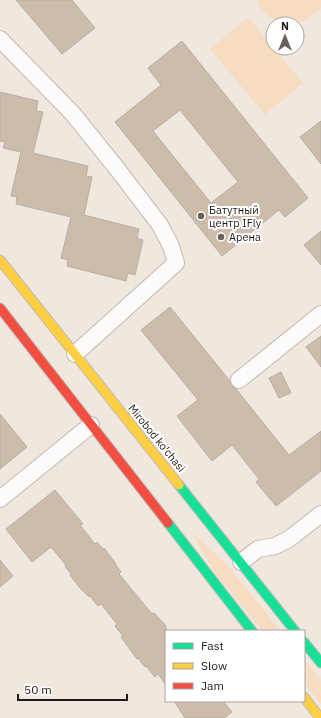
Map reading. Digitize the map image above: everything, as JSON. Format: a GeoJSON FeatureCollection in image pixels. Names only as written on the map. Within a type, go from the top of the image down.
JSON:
{"type":"FeatureCollection","features":[{"type":"Feature","properties":{"kind":"main road","name":"Mirobod ko'chasi"},"geometry":{"type":"LineString","coordinates":[[0,260],[294,630]]}},
{"type":"Feature","properties":{"kind":"main road"},"geometry":{"type":"LineString","coordinates":[[0,308],[251,630]]}},
{"type":"Feature","properties":{"kind":"main road"},"geometry":{"type":"LineString","coordinates":[[121,463],[139,460],[145,453],[146,444]]}},
{"type":"Feature","properties":{"kind":"main road"},"geometry":{"type":"LineString","coordinates":[[305,643],[321,663]]}},
{"type":"Feature","properties":{"kind":"main road"},"geometry":{"type":"LineString","coordinates":[[305,698],[320,718]]}},
{"type":"Feature","properties":{"kind":"street"},"geometry":{"type":"LineString","coordinates":[[0,39],[73,114],[118,170],[160,226],[171,246],[176,263],[75,354]]}},
{"type":"Feature","properties":{"kind":"street"},"geometry":{"type":"LineString","coordinates":[[239,380],[321,314]]}},
{"type":"Feature","properties":{"kind":"street"},"geometry":{"type":"LineString","coordinates":[[0,499],[91,425]]}},
{"type":"Feature","properties":{"kind":"street"},"geometry":{"type":"LineString","coordinates":[[241,562],[258,549],[275,546],[289,538],[321,514]]}},
{"type":"Feature","properties":{"kind":"shaded area"},"geometry":{"type":"Polygon","coordinates":[[[257,0],[321,0],[321,8],[313,16],[305,20],[305,16],[269,16],[260,7],[257,0]]]}},
{"type":"Feature","properties":{"kind":"shaded area"},"geometry":{"type":"Polygon","coordinates":[[[248,17],[265,37],[265,56],[280,56],[303,83],[265,115],[210,49],[248,17]]]}},
{"type":"Feature","properties":{"kind":"shaded area"},"geometry":{"type":"Polygon","coordinates":[[[192,533],[224,561],[280,630],[261,630],[213,570],[192,533]]]}},
{"type":"Feature","properties":{"kind":"shaded area"},"geometry":{"type":"Polygon","coordinates":[[[305,660],[321,680],[321,704],[305,684],[305,660]]]}},
{"type":"Feature","properties":{"kind":"building"},"geometry":{"type":"Polygon","coordinates":[[[16,0],[72,0],[95,28],[62,54],[16,0]]]}},
{"type":"Feature","properties":{"kind":"building"},"geometry":{"type":"Polygon","coordinates":[[[182,41],[308,198],[285,217],[279,210],[222,256],[115,122],[161,85],[148,68],[182,41]],[[180,110],[153,131],[211,203],[238,182],[180,110]]]}},
{"type":"Feature","properties":{"kind":"building"},"geometry":{"type":"Polygon","coordinates":[[[0,92],[38,101],[36,111],[43,112],[33,153],[88,166],[86,176],[92,177],[84,215],[139,229],[137,238],[143,240],[135,275],[128,273],[126,281],[67,266],[68,260],[61,258],[71,217],[16,204],[17,197],[11,196],[21,152],[3,148],[5,142],[0,141],[0,92]]]}},
{"type":"Feature","properties":{"kind":"building"},"geometry":{"type":"Polygon","coordinates":[[[321,121],[321,164],[300,137],[321,121]]]}},
{"type":"Feature","properties":{"kind":"building"},"geometry":{"type":"Polygon","coordinates":[[[321,231],[321,265],[304,245],[321,231]]]}},
{"type":"Feature","properties":{"kind":"building"},"geometry":{"type":"Polygon","coordinates":[[[170,307],[289,455],[321,431],[321,471],[276,506],[256,482],[259,479],[232,445],[212,461],[177,416],[198,400],[141,330],[170,307]]]}},
{"type":"Feature","properties":{"kind":"building"},"geometry":{"type":"Polygon","coordinates":[[[321,336],[321,367],[306,347],[321,336]]]}},
{"type":"Feature","properties":{"kind":"building"},"geometry":{"type":"Polygon","coordinates":[[[281,372],[291,393],[279,398],[269,378],[281,372]]]}},
{"type":"Feature","properties":{"kind":"building"},"geometry":{"type":"Polygon","coordinates":[[[0,414],[27,447],[0,469],[0,414]]]}},
{"type":"Feature","properties":{"kind":"building"},"geometry":{"type":"Polygon","coordinates":[[[55,490],[83,524],[80,525],[95,544],[97,542],[103,549],[104,548],[121,572],[119,574],[152,614],[154,613],[166,626],[165,684],[158,674],[155,677],[138,658],[137,659],[121,637],[123,636],[115,626],[117,624],[101,604],[98,606],[90,596],[89,597],[80,588],[70,575],[71,574],[65,566],[66,565],[51,547],[32,562],[6,529],[55,490]]]}},
{"type":"Feature","properties":{"kind":"building"},"geometry":{"type":"Polygon","coordinates":[[[0,560],[13,576],[0,587],[0,560]]]}},
{"type":"Feature","properties":{"kind":"building"},"geometry":{"type":"Polygon","coordinates":[[[175,702],[224,702],[232,712],[224,718],[185,718],[175,702]]]}},
{"type":"Feature","properties":{"kind":"traffic: fast"},"geometry":{"type":"LineString","coordinates":[[179,485],[294,630]]}},
{"type":"Feature","properties":{"kind":"traffic: fast"},"geometry":{"type":"LineString","coordinates":[[168,523],[251,630]]}},
{"type":"Feature","properties":{"kind":"traffic: fast"},"geometry":{"type":"LineString","coordinates":[[305,643],[321,663]]}},
{"type":"Feature","properties":{"kind":"traffic: slow"},"geometry":{"type":"LineString","coordinates":[[0,260],[179,485]]}},
{"type":"Feature","properties":{"kind":"traffic: slow"},"geometry":{"type":"LineString","coordinates":[[305,698],[320,718]]}},
{"type":"Feature","properties":{"kind":"traffic: jam"},"geometry":{"type":"LineString","coordinates":[[0,308],[168,523]]}},
{"type":"Feature","properties":{"kind":"place","name":"Батутный центр IFly"},"geometry":{"type":"Point","coordinates":[201,216]}},
{"type":"Feature","properties":{"kind":"place","name":"Арена"},"geometry":{"type":"Point","coordinates":[221,237]}}]}
